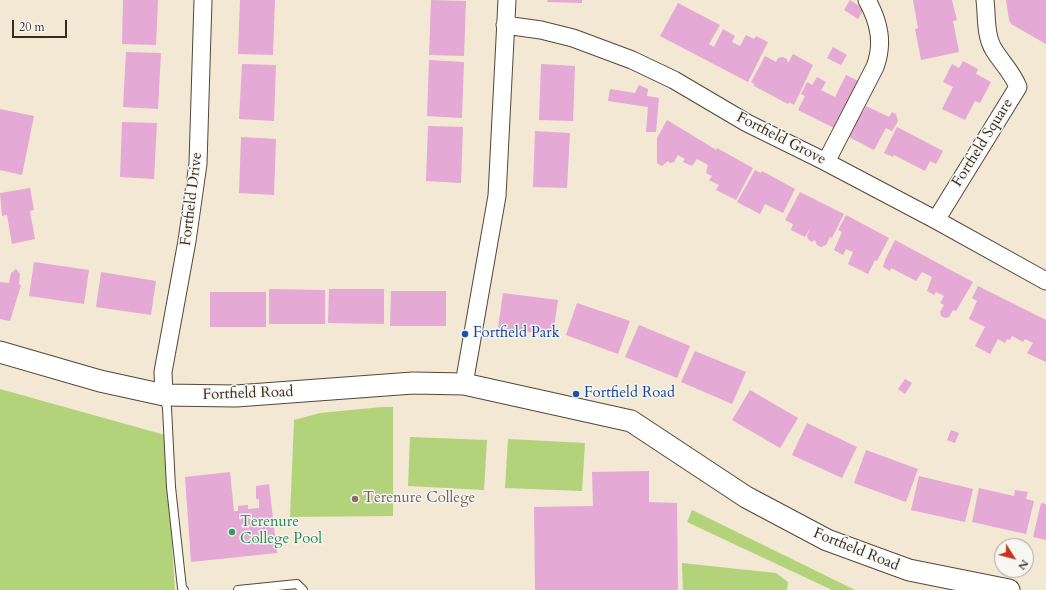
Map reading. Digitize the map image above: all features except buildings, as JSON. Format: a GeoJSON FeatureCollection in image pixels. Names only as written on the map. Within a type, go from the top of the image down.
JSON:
{"type":"FeatureCollection","features":[{"type":"Feature","properties":{"kind":"street","name":"Fortfield Drive"},"geometry":{"type":"LineString","coordinates":[[164,395],[163,372],[187,241],[198,164],[203,0]]}},
{"type":"Feature","properties":{"kind":"street"},"geometry":{"type":"LineString","coordinates":[[464,384],[497,196],[507,0]]}},
{"type":"Feature","properties":{"kind":"street"},"geometry":{"type":"LineString","coordinates":[[826,162],[875,67],[880,52],[879,36],[874,12],[867,0]]}},
{"type":"Feature","properties":{"kind":"street","name":"Fortfield Square"},"geometry":{"type":"LineString","coordinates":[[936,220],[1018,87],[1012,73],[993,49],[989,35],[985,0]]}},
{"type":"Feature","properties":{"kind":"street","name":"Fortfield Grove"},"geometry":{"type":"LineString","coordinates":[[505,25],[541,30],[573,38],[632,60],[674,80],[747,123],[826,162],[936,220],[1046,281]]}},
{"type":"Feature","properties":{"kind":"street","name":"Fortfield Road"},"geometry":{"type":"LineString","coordinates":[[0,352],[100,381],[164,395],[236,396],[413,383],[464,384],[631,421],[746,497],[827,540],[909,570],[1009,590]]}},
{"type":"Feature","properties":{"kind":"lane"},"geometry":{"type":"LineString","coordinates":[[164,395],[167,408],[171,487],[182,588],[184,590]]}},
{"type":"Feature","properties":{"kind":"lane"},"geometry":{"type":"LineString","coordinates":[[238,590],[296,584],[303,590]]}},
{"type":"Feature","properties":{"kind":"green space"},"geometry":{"type":"Polygon","coordinates":[[[0,389],[165,435],[175,590],[0,590],[0,389]]]}},
{"type":"Feature","properties":{"kind":"green space"},"geometry":{"type":"Polygon","coordinates":[[[393,407],[393,516],[290,517],[294,420],[320,413],[393,407]]]}},
{"type":"Feature","properties":{"kind":"green space"},"geometry":{"type":"Polygon","coordinates":[[[410,437],[487,440],[484,490],[408,486],[410,437]]]}},
{"type":"Feature","properties":{"kind":"green space"},"geometry":{"type":"Polygon","coordinates":[[[508,439],[585,443],[582,491],[505,488],[508,439]]]}},
{"type":"Feature","properties":{"kind":"green space"},"geometry":{"type":"Polygon","coordinates":[[[692,510],[855,590],[832,590],[687,522],[692,510]]]}},
{"type":"Feature","properties":{"kind":"green space"},"geometry":{"type":"Polygon","coordinates":[[[682,563],[776,573],[788,582],[787,590],[683,590],[682,563]]]}},
{"type":"Feature","properties":{"kind":"place","name":"Fortfield Park"},"geometry":{"type":"Point","coordinates":[465,334]}},
{"type":"Feature","properties":{"kind":"place","name":"Fortfield Road"},"geometry":{"type":"Point","coordinates":[576,394]}},
{"type":"Feature","properties":{"kind":"place","name":"Terenure College"},"geometry":{"type":"Point","coordinates":[355,499]}},
{"type":"Feature","properties":{"kind":"place","name":"Terenure College Pool"},"geometry":{"type":"Point","coordinates":[232,532]}}]}
